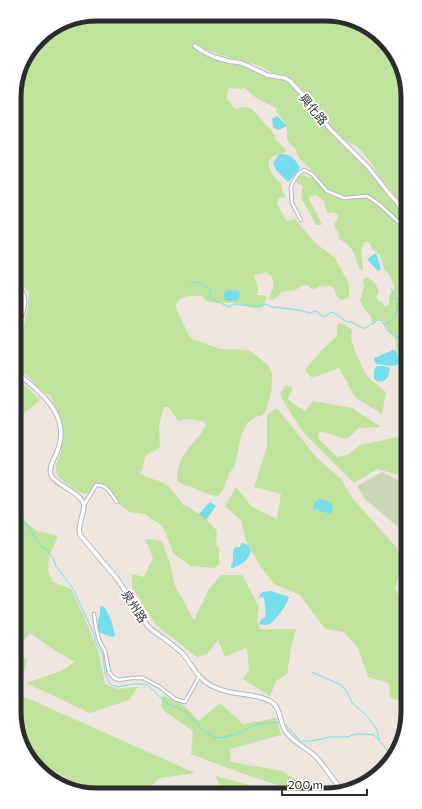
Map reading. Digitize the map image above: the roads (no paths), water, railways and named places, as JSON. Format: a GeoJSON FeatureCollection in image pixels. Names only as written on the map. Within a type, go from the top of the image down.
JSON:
{"type":"FeatureCollection","features":[{"type":"Feature","properties":{"kind":"street","name":"興化路"},"geometry":{"type":"LineString","coordinates":[[195,46],[214,57],[242,64],[267,75],[285,78],[290,81],[309,102],[327,126],[368,168],[401,208]]}},
{"type":"Feature","properties":{"kind":"street"},"geometry":{"type":"LineString","coordinates":[[301,220],[292,203],[291,187],[298,174],[304,170],[312,174],[327,191],[344,198],[367,196],[379,204],[401,224]]}},
{"type":"Feature","properties":{"kind":"street"},"geometry":{"type":"LineString","coordinates":[[21,289],[24,293],[25,300],[21,316]]}},
{"type":"Feature","properties":{"kind":"street"},"geometry":{"type":"LineString","coordinates":[[21,376],[51,404],[60,421],[62,433],[50,473],[53,478],[80,498],[84,505],[96,485],[105,486],[117,502]]}},
{"type":"Feature","properties":{"kind":"street","name":"泉州路"},"geometry":{"type":"LineString","coordinates":[[84,505],[78,530],[80,535],[118,580],[147,625],[181,652],[199,677],[208,684],[230,692],[266,700],[274,705],[277,708],[284,728],[288,734],[317,757],[339,787]]}},
{"type":"Feature","properties":{"kind":"street"},"geometry":{"type":"LineString","coordinates":[[94,614],[96,628],[105,650],[109,672],[114,678],[119,680],[143,678],[160,687],[175,699],[184,702],[199,677]]}},
{"type":"Feature","properties":{"kind":"water"},"geometry":{"type":"Polygon","coordinates":[[[277,116],[287,126],[278,130],[273,127],[272,119],[277,116]]]}},
{"type":"Feature","properties":{"kind":"water"},"geometry":{"type":"Polygon","coordinates":[[[279,154],[292,157],[300,168],[288,182],[276,170],[273,163],[279,154]]]}},
{"type":"Feature","properties":{"kind":"water"},"geometry":{"type":"Polygon","coordinates":[[[376,253],[381,269],[378,271],[367,259],[376,253]]]}},
{"type":"Feature","properties":{"kind":"water"},"geometry":{"type":"Polygon","coordinates":[[[227,290],[240,291],[238,301],[226,301],[223,294],[227,290]]]}},
{"type":"Feature","properties":{"kind":"water"},"geometry":{"type":"Polygon","coordinates":[[[393,350],[396,351],[401,363],[392,366],[376,364],[374,358],[393,350]]]}},
{"type":"Feature","properties":{"kind":"water"},"geometry":{"type":"Polygon","coordinates":[[[377,366],[390,368],[388,377],[385,380],[376,381],[374,378],[374,370],[377,366]]]}},
{"type":"Feature","properties":{"kind":"water"},"geometry":{"type":"Polygon","coordinates":[[[319,499],[325,500],[332,504],[333,508],[331,514],[313,509],[315,502],[319,499]]]}},
{"type":"Feature","properties":{"kind":"water"},"geometry":{"type":"Polygon","coordinates":[[[210,502],[216,506],[206,520],[199,514],[210,502]]]}},
{"type":"Feature","properties":{"kind":"water"},"geometry":{"type":"Polygon","coordinates":[[[241,543],[248,545],[251,551],[249,557],[240,565],[232,569],[231,565],[233,562],[233,550],[236,547],[240,547],[241,543]]]}},
{"type":"Feature","properties":{"kind":"water"},"geometry":{"type":"Polygon","coordinates":[[[271,591],[289,597],[288,600],[272,623],[268,625],[259,624],[266,614],[264,598],[261,597],[259,599],[260,594],[271,591]]]}},
{"type":"Feature","properties":{"kind":"water"},"geometry":{"type":"Polygon","coordinates":[[[103,606],[110,616],[115,636],[112,637],[98,632],[100,607],[103,606]]]}},
{"type":"Feature","properties":{"kind":"waterway"},"geometry":{"type":"LineString","coordinates":[[190,282],[200,283],[211,290],[210,298],[229,307],[235,304],[255,307],[265,304],[272,307],[299,310],[310,313],[316,311],[322,316],[326,316],[331,312],[345,321],[351,322],[363,328],[366,328],[377,320],[381,320],[389,332],[398,337],[401,346]]}},
{"type":"Feature","properties":{"kind":"waterway"},"geometry":{"type":"LineString","coordinates":[[385,325],[392,320],[397,308],[398,300],[391,297],[394,293],[391,289]]}},
{"type":"Feature","properties":{"kind":"waterway"},"geometry":{"type":"LineString","coordinates":[[21,517],[23,518],[41,547],[47,550],[53,558],[56,566],[73,589],[93,632],[96,643],[103,655],[105,673],[110,684],[117,687],[145,684],[169,705],[177,707],[185,712],[204,731],[215,738],[237,734],[257,724],[279,722]]}},
{"type":"Feature","properties":{"kind":"waterway"},"geometry":{"type":"LineString","coordinates":[[312,672],[341,685],[347,692],[352,703],[371,721],[377,730],[379,739]]}},
{"type":"Feature","properties":{"kind":"waterway"},"geometry":{"type":"LineString","coordinates":[[283,723],[300,740]]}},
{"type":"Feature","properties":{"kind":"waterway"},"geometry":{"type":"LineString","coordinates":[[302,741],[329,737],[347,737],[356,734],[374,735],[389,752]]}}]}
